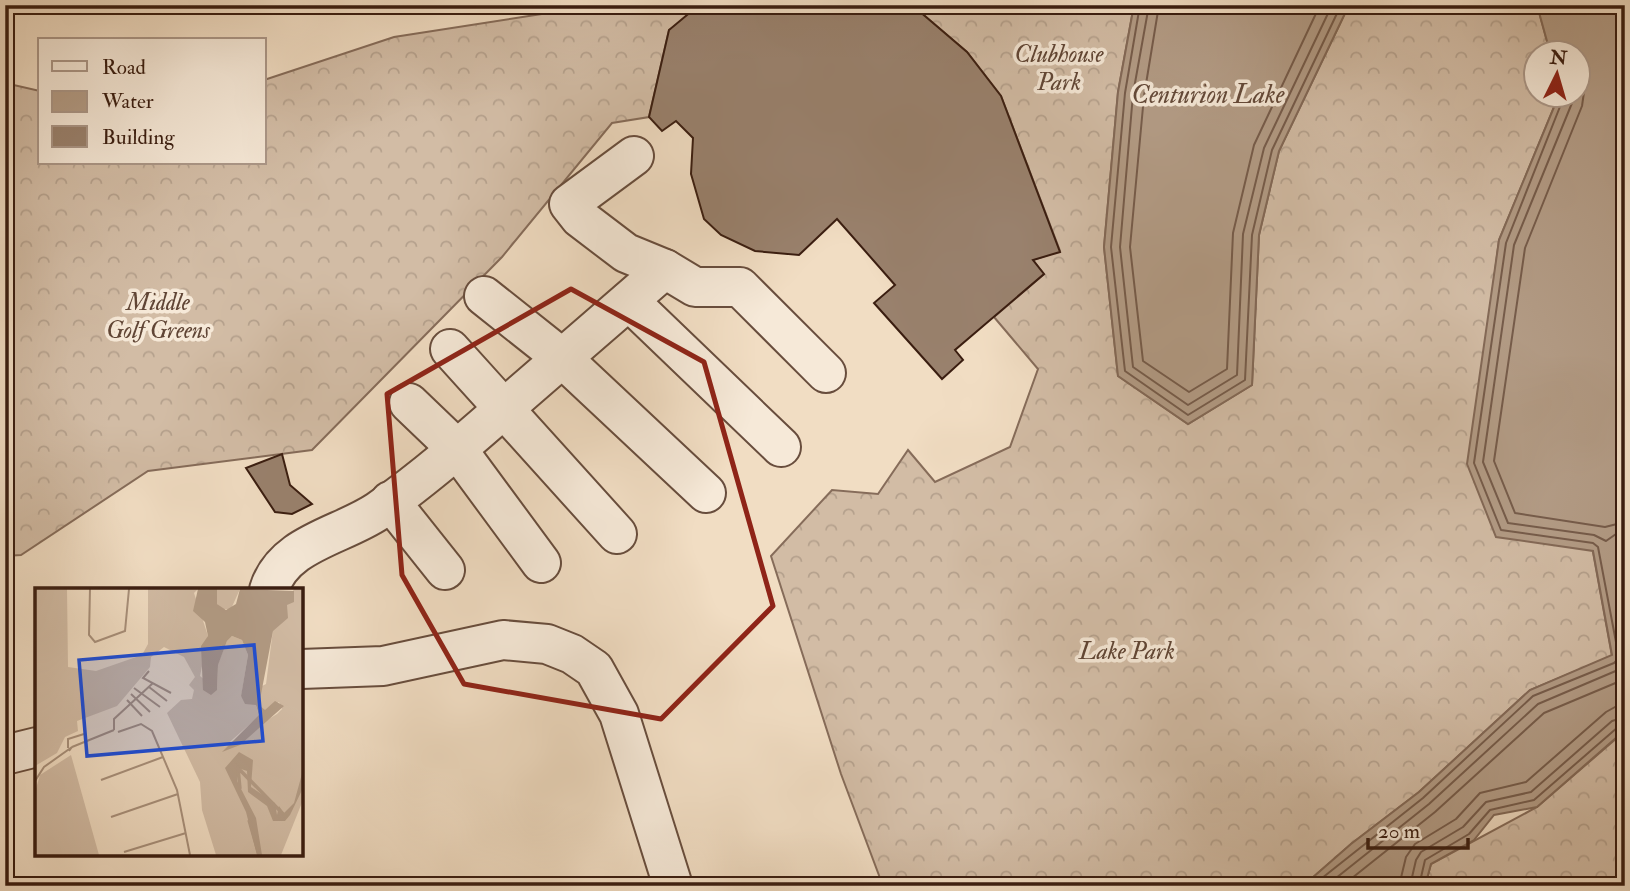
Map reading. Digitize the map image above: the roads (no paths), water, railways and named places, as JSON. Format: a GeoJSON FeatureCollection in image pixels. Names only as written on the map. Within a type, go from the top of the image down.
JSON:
{"type":"FeatureCollection","features":[{"type":"Feature","properties":{"kind":"street"},"geometry":{"type":"LineString","coordinates":[[634,156],[569,204],[580,218],[626,253],[665,269],[695,287],[740,287],[826,373]]}},
{"type":"Feature","properties":{"kind":"street"},"geometry":{"type":"LineString","coordinates":[[270,588],[277,570],[286,561],[390,501],[457,449],[665,269]]}},
{"type":"Feature","properties":{"kind":"street"},"geometry":{"type":"LineString","coordinates":[[484,296],[562,358],[706,493]]}},
{"type":"Feature","properties":{"kind":"street"},"geometry":{"type":"LineString","coordinates":[[629,301],[781,447]]}},
{"type":"Feature","properties":{"kind":"street"},"geometry":{"type":"LineString","coordinates":[[450,349],[617,534]]}},
{"type":"Feature","properties":{"kind":"street"},"geometry":{"type":"LineString","coordinates":[[409,403],[457,449],[541,563]]}},
{"type":"Feature","properties":{"kind":"street"},"geometry":{"type":"LineString","coordinates":[[390,501],[445,570]]}},
{"type":"Feature","properties":{"kind":"street"},"geometry":{"type":"LineString","coordinates":[[303,669],[383,666],[503,640],[547,644],[572,654],[594,669],[619,714],[673,886]]}},
{"type":"Feature","properties":{"kind":"street"},"geometry":{"type":"LineString","coordinates":[[303,693],[361,678],[383,666]]}},
{"type":"Feature","properties":{"kind":"street"},"geometry":{"type":"LineString","coordinates":[[5,755],[35,748]]}},
{"type":"Feature","properties":{"kind":"water","name":"Centurion Lake"},"geometry":{"type":"Polygon","coordinates":[[[1134,5],[1349,5],[1279,151],[1259,235],[1252,385],[1188,424],[1118,376],[1104,247],[1118,92],[1134,5]]]}},
{"type":"Feature","properties":{"kind":"water"},"geometry":{"type":"Polygon","coordinates":[[[1537,5],[1625,5],[1625,542],[1619,554],[1625,571],[1625,730],[1537,807],[1494,815],[1474,840],[1431,864],[1425,886],[1303,886],[1351,844],[1419,792],[1530,690],[1612,655],[1593,551],[1496,537],[1467,464],[1499,240],[1554,108],[1592,108],[1592,38],[1546,38],[1537,5]]]}},
{"type":"Feature","properties":{"kind":"park label","name":"Clubhouse Park"},"geometry":{"type":"Point","coordinates":[1059,68]}},
{"type":"Feature","properties":{"kind":"park label","name":"Middle Golf Greens"},"geometry":{"type":"Point","coordinates":[158,316]}},
{"type":"Feature","properties":{"kind":"park label","name":"Lake Park"},"geometry":{"type":"Point","coordinates":[1127,651]}}]}
